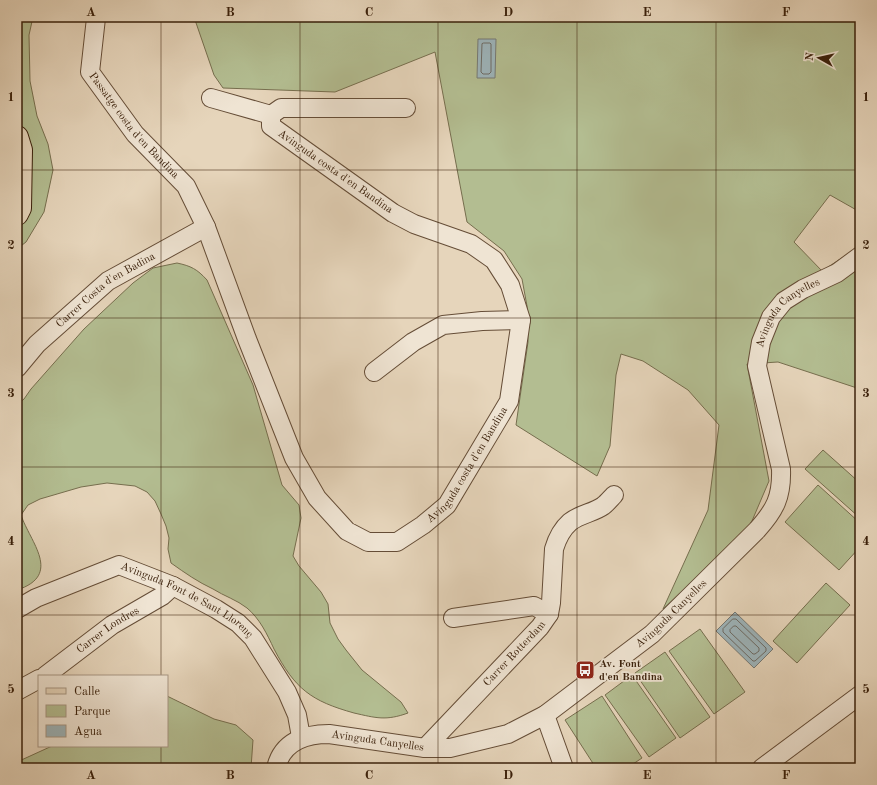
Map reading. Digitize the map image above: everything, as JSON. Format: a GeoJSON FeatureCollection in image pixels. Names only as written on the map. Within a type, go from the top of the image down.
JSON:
{"type":"FeatureCollection","features":[{"type":"Feature","properties":{"kind":"main road"},"geometry":{"type":"LineString","coordinates":[[17,137],[21,150],[20,208],[17,214]]}},
{"type":"Feature","properties":{"kind":"street","name":"Passatge costa d'en Bandina"},"geometry":{"type":"LineString","coordinates":[[97,17],[90,72],[135,134],[186,186],[206,227]]}},
{"type":"Feature","properties":{"kind":"street","name":"Avinguda costa d'en Bandina"},"geometry":{"type":"LineString","coordinates":[[211,98],[271,116]]}},
{"type":"Feature","properties":{"kind":"street","name":"Avinguda costa d'en Bandina"},"geometry":{"type":"LineString","coordinates":[[206,227],[247,339],[294,458],[317,498],[347,531],[368,542],[397,542],[423,525],[447,504],[510,401],[521,320],[510,284],[494,260],[471,244],[414,224],[393,213],[270,126],[271,116],[281,108],[406,108]]}},
{"type":"Feature","properties":{"kind":"street","name":"Carrer Costa d'en Badina"},"geometry":{"type":"LineString","coordinates":[[17,368],[37,344],[108,281],[206,227]]}},
{"type":"Feature","properties":{"kind":"street","name":"Avinguda Canyelles"},"geometry":{"type":"LineString","coordinates":[[276,768],[278,760],[286,748],[301,737],[316,734],[329,734],[425,748],[450,748],[508,734],[545,715],[652,634],[757,530],[770,515],[779,497],[782,483],[781,469],[757,366],[761,342],[771,317],[784,301],[803,289],[837,273],[860,256]]}},
{"type":"Feature","properties":{"kind":"street"},"geometry":{"type":"LineString","coordinates":[[374,372],[413,342],[444,325],[482,321],[521,320]]}},
{"type":"Feature","properties":{"kind":"street","name":"Carrer Rotterdam"},"geometry":{"type":"LineString","coordinates":[[425,748],[540,627],[549,614],[554,549],[563,529],[570,522],[584,514],[603,507],[614,494]]}},
{"type":"Feature","properties":{"kind":"street","name":"Avinguda Font de Sant Llorenç"},"geometry":{"type":"LineString","coordinates":[[17,609],[36,598],[119,565],[173,586],[216,608],[238,624],[253,638],[287,692],[296,715],[301,737]]}},
{"type":"Feature","properties":{"kind":"street","name":"Carrer Londres"},"geometry":{"type":"LineString","coordinates":[[46,675],[112,625],[162,596],[173,586]]}},
{"type":"Feature","properties":{"kind":"street"},"geometry":{"type":"LineString","coordinates":[[453,618],[534,606],[549,614]]}},
{"type":"Feature","properties":{"kind":"street"},"geometry":{"type":"LineString","coordinates":[[17,691],[38,680]]}},
{"type":"Feature","properties":{"kind":"street"},"geometry":{"type":"LineString","coordinates":[[762,768],[860,695]]}},
{"type":"Feature","properties":{"kind":"street"},"geometry":{"type":"LineString","coordinates":[[545,715],[564,768]]}},
{"type":"Feature","properties":{"kind":"green space"},"geometry":{"type":"Polygon","coordinates":[[[17,17],[33,17],[29,35],[30,81],[37,116],[48,144],[53,170],[44,212],[26,242],[17,249],[17,17]]]}},
{"type":"Feature","properties":{"kind":"green space"},"geometry":{"type":"Polygon","coordinates":[[[194,17],[860,17],[860,212],[830,195],[794,242],[822,271],[860,246],[860,389],[778,362],[747,364],[769,481],[749,528],[663,609],[708,510],[719,425],[688,390],[643,361],[621,354],[616,375],[610,446],[597,476],[516,425],[528,342],[527,306],[522,279],[504,251],[467,222],[435,52],[335,92],[223,88],[214,75],[194,17]]]}},
{"type":"Feature","properties":{"kind":"green space"},"geometry":{"type":"Polygon","coordinates":[[[177,263],[194,268],[207,280],[253,385],[282,485],[299,505],[301,518],[293,556],[299,566],[321,592],[328,604],[330,623],[338,639],[346,650],[362,670],[401,702],[408,713],[400,716],[381,718],[354,713],[326,704],[306,692],[289,674],[263,627],[252,612],[239,603],[186,574],[171,563],[168,549],[169,538],[166,526],[155,501],[147,492],[135,486],[107,483],[81,487],[40,499],[28,505],[21,515],[40,557],[41,567],[38,576],[31,584],[17,590],[17,405],[24,399],[84,329],[133,283],[153,268],[177,263]]]}},
{"type":"Feature","properties":{"kind":"green space"},"geometry":{"type":"Polygon","coordinates":[[[823,450],[860,483],[860,518],[805,469],[823,450]]]}},
{"type":"Feature","properties":{"kind":"green space"},"geometry":{"type":"Polygon","coordinates":[[[818,485],[860,523],[860,547],[839,570],[785,522],[818,485]]]}},
{"type":"Feature","properties":{"kind":"green space"},"geometry":{"type":"Polygon","coordinates":[[[826,583],[850,605],[797,663],[773,641],[826,583]]]}},
{"type":"Feature","properties":{"kind":"green space"},"geometry":{"type":"Polygon","coordinates":[[[700,629],[745,692],[714,714],[669,651],[700,629]]]}},
{"type":"Feature","properties":{"kind":"green space"},"geometry":{"type":"Polygon","coordinates":[[[665,652],[710,717],[680,738],[635,673],[665,652]]]}},
{"type":"Feature","properties":{"kind":"green space"},"geometry":{"type":"Polygon","coordinates":[[[632,675],[676,738],[649,757],[605,695],[632,675]]]}},
{"type":"Feature","properties":{"kind":"green space"},"geometry":{"type":"Polygon","coordinates":[[[168,696],[214,719],[236,725],[253,740],[251,768],[17,768],[17,762],[50,747],[168,747],[168,696]]]}},
{"type":"Feature","properties":{"kind":"green space"},"geometry":{"type":"Polygon","coordinates":[[[602,696],[642,758],[627,768],[596,768],[565,720],[602,696]]]}},
{"type":"Feature","properties":{"kind":"water"},"geometry":{"type":"Polygon","coordinates":[[[478,39],[496,39],[495,78],[477,78],[478,39]]]}},
{"type":"Feature","properties":{"kind":"water"},"geometry":{"type":"Polygon","coordinates":[[[735,612],[773,649],[754,668],[716,631],[735,612]]]}},
{"type":"Feature","properties":{"kind":"place","name":"Av. Font d'en Bandina"},"geometry":{"type":"Point","coordinates":[585,670]}}]}
